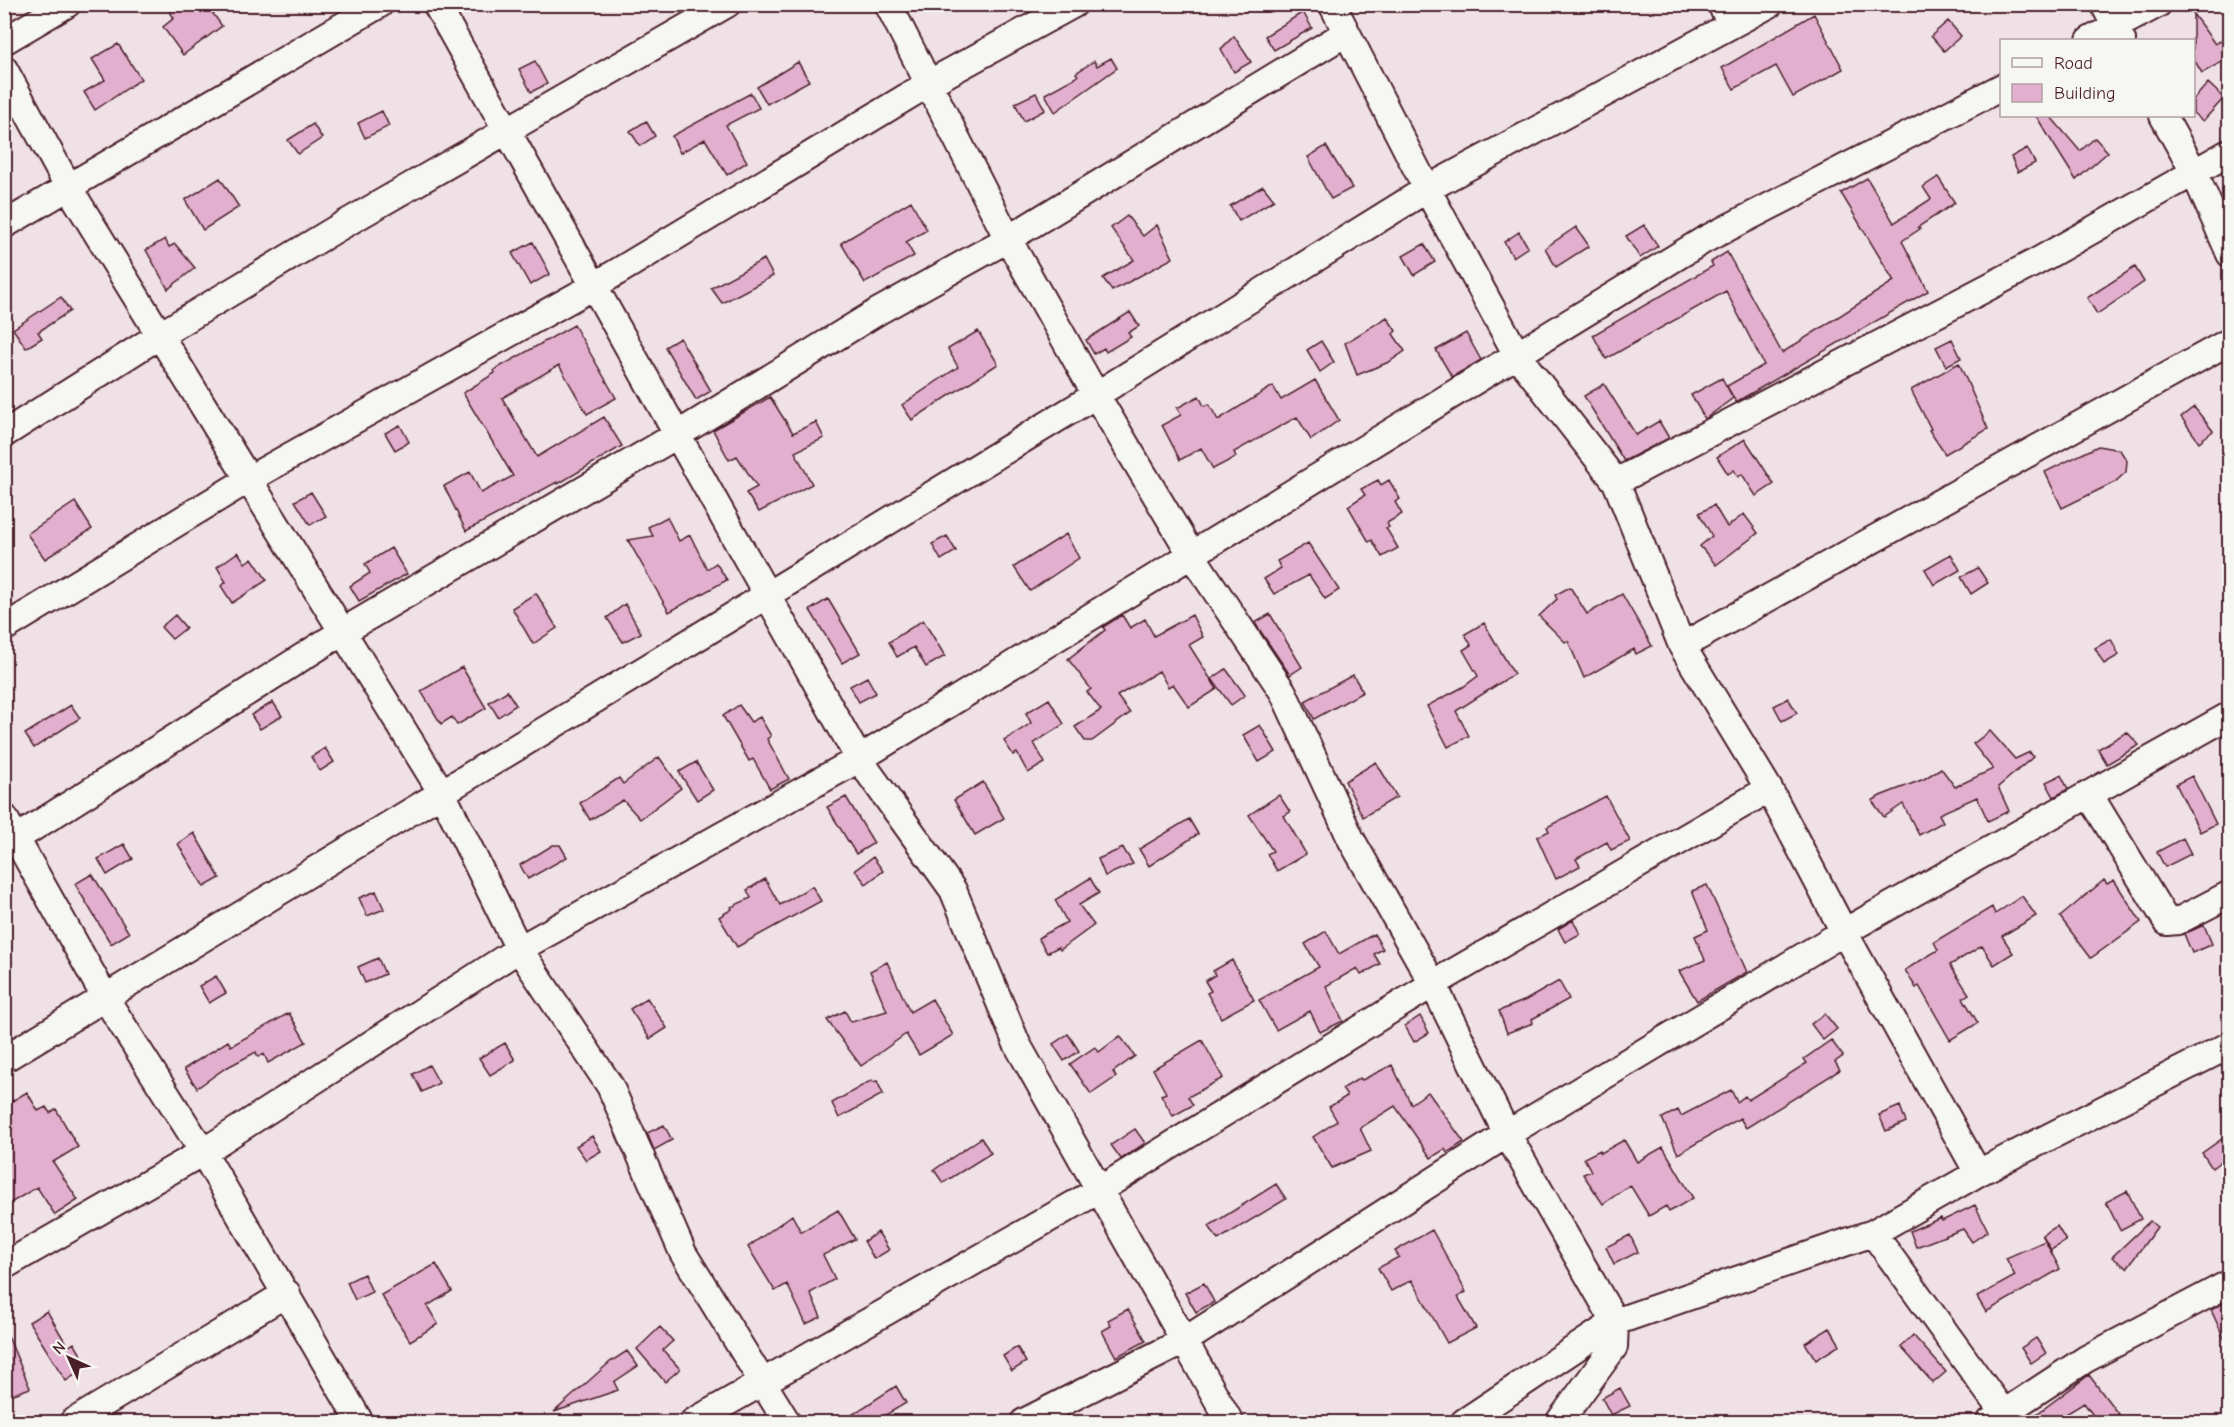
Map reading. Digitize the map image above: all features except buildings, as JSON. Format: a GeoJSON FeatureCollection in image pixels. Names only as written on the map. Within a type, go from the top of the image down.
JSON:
{"type":"FeatureCollection","features":[{"type":"Feature","properties":{"kind":"street"},"geometry":{"type":"LineString","coordinates":[[4,41],[67,4]]}},
{"type":"Feature","properties":{"kind":"street"},"geometry":{"type":"LineString","coordinates":[[4,225],[380,4]]}},
{"type":"Feature","properties":{"kind":"street"},"geometry":{"type":"LineString","coordinates":[[436,4],[859,759],[953,890],[1017,1044],[1230,1422]]}},
{"type":"Feature","properties":{"kind":"street"},"geometry":{"type":"LineString","coordinates":[[4,434],[160,334],[336,229],[727,4]]}},
{"type":"Feature","properties":{"kind":"street"},"geometry":{"type":"LineString","coordinates":[[888,4],[1008,239],[1096,395],[1191,554],[1283,692],[1351,839],[1433,984],[1507,1134],[1615,1322],[1614,1347],[1559,1422]]}},
{"type":"Feature","properties":{"kind":"street"},"geometry":{"type":"LineString","coordinates":[[4,628],[249,479],[594,286],[928,84],[1074,4]]}},
{"type":"Feature","properties":{"kind":"street"},"geometry":{"type":"LineString","coordinates":[[1332,4],[1427,189],[1517,355],[1616,482],[1682,646],[1769,789],[1844,932],[1978,1173]]}},
{"type":"Feature","properties":{"kind":"street"},"geometry":{"type":"LineString","coordinates":[[4,1059],[768,596],[1427,189],[1726,15],[1770,4]]}},
{"type":"Feature","properties":{"kind":"street"},"geometry":{"type":"LineString","coordinates":[[2091,39],[2113,24],[2158,4]]}},
{"type":"Feature","properties":{"kind":"street"},"geometry":{"type":"LineString","coordinates":[[360,1422],[204,1152],[106,999],[9,833],[342,632],[677,435],[877,312],[1008,239],[1347,33]]}},
{"type":"Feature","properties":{"kind":"street"},"geometry":{"type":"LineString","coordinates":[[4,69],[69,188],[442,793],[519,950],[610,1086],[683,1253],[787,1422]]}},
{"type":"Feature","properties":{"kind":"street"},"geometry":{"type":"LineString","coordinates":[[4,1266],[204,1152],[519,950],[859,759],[1704,240],[2000,88]]}},
{"type":"Feature","properties":{"kind":"street"},"geometry":{"type":"LineString","coordinates":[[2164,117],[2194,172],[2229,254]]}},
{"type":"Feature","properties":{"kind":"street"},"geometry":{"type":"LineString","coordinates":[[1616,482],[2036,262],[2229,152]]}},
{"type":"Feature","properties":{"kind":"street"},"geometry":{"type":"LineString","coordinates":[[1682,646],[2229,341]]}},
{"type":"Feature","properties":{"kind":"street"},"geometry":{"type":"LineString","coordinates":[[1024,1422],[1184,1341],[1507,1134],[1844,932],[2229,715]]}},
{"type":"Feature","properties":{"kind":"street"},"geometry":{"type":"LineString","coordinates":[[693,1422],[1099,1190],[1433,984],[1769,789]]}},
{"type":"Feature","properties":{"kind":"street"},"geometry":{"type":"LineString","coordinates":[[2089,794],[2167,922],[2178,921],[2229,894]]}},
{"type":"Feature","properties":{"kind":"street"},"geometry":{"type":"LineString","coordinates":[[1464,1422],[1615,1322],[1873,1233],[1978,1173],[2229,1045]]}},
{"type":"Feature","properties":{"kind":"street"},"geometry":{"type":"LineString","coordinates":[[1873,1233],[2001,1420],[2086,1359],[2229,1283]]}},
{"type":"Feature","properties":{"kind":"street"},"geometry":{"type":"LineString","coordinates":[[73,1422],[287,1293]]}}]}
